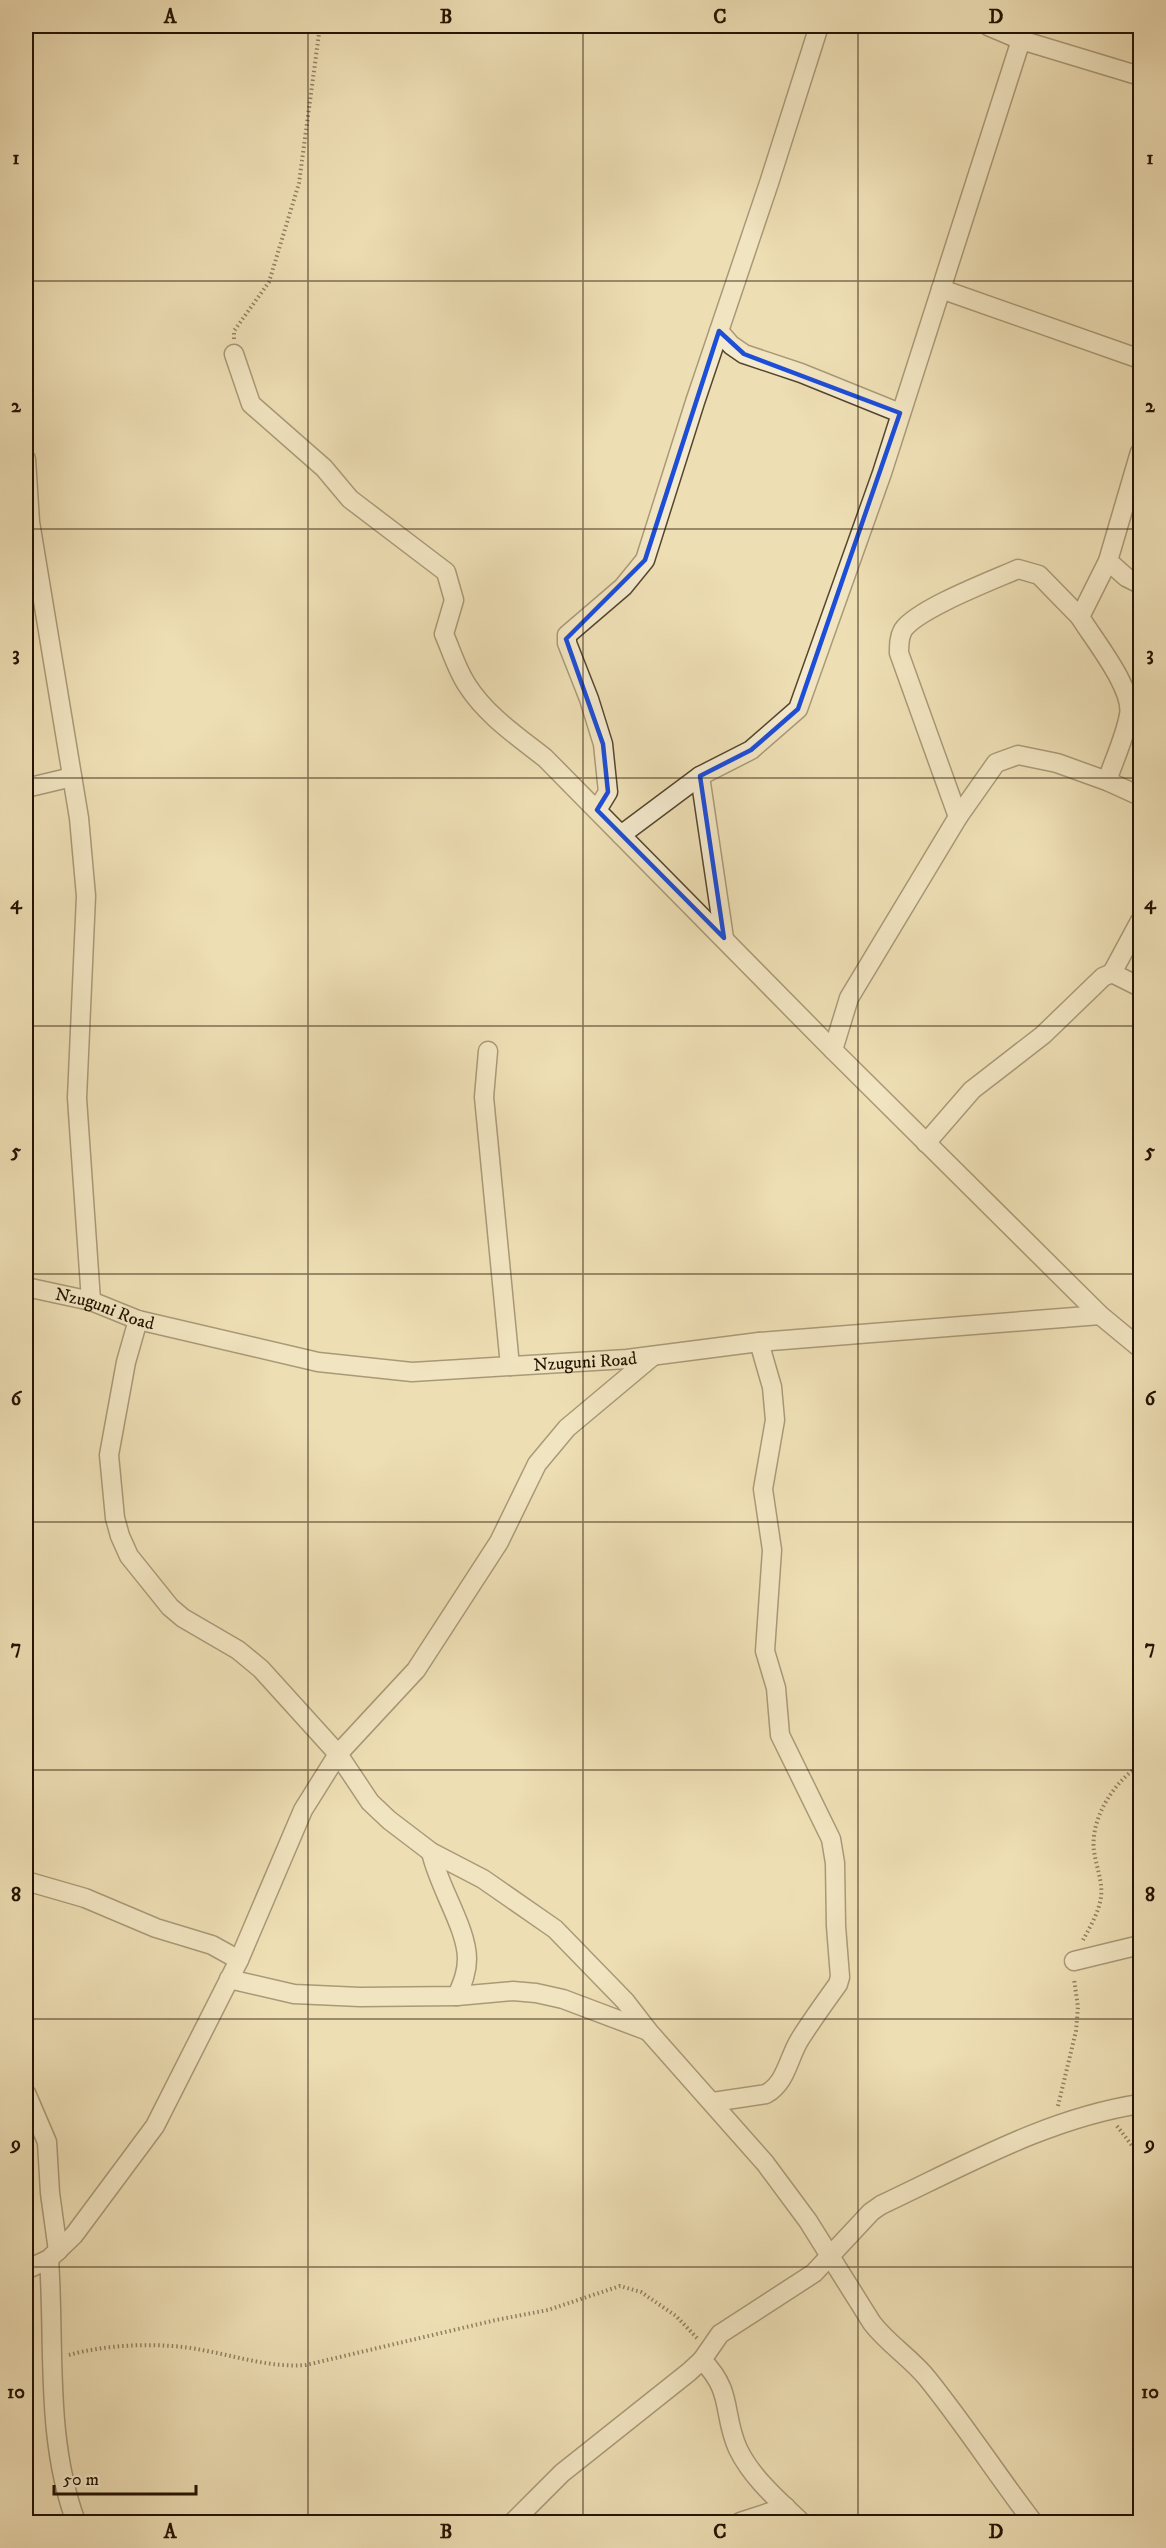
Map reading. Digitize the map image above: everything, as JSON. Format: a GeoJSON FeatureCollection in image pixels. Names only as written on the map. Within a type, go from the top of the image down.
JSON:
{"type":"FeatureCollection","features":[{"type":"Feature","properties":{"kind":"street"},"geometry":{"type":"LineString","coordinates":[[597,810],[608,792],[603,744],[590,699],[567,643],[567,635],[623,587],[645,560],[719,331],[770,183],[819,26]]}},
{"type":"Feature","properties":{"kind":"street"},"geometry":{"type":"LineString","coordinates":[[988,26],[1021,40],[1140,76]]}},
{"type":"Feature","properties":{"kind":"street"},"geometry":{"type":"LineString","coordinates":[[621,835],[700,776],[751,750],[798,709],[882,473],[1021,40]]}},
{"type":"Feature","properties":{"kind":"street"},"geometry":{"type":"LineString","coordinates":[[941,289],[1140,359]]}},
{"type":"Feature","properties":{"kind":"street"},"geometry":{"type":"LineString","coordinates":[[719,331],[731,345],[744,354],[801,372],[900,413]]}},
{"type":"Feature","properties":{"kind":"street"},"geometry":{"type":"LineString","coordinates":[[234,354],[251,404],[324,468],[350,499],[446,572],[454,600],[444,634],[466,684],[493,716],[545,758],[833,1050],[1100,1315],[1136,1337]]}},
{"type":"Feature","properties":{"kind":"street"},"geometry":{"type":"LineString","coordinates":[[1080,617],[1108,561],[1140,452]]}},
{"type":"Feature","properties":{"kind":"street"},"geometry":{"type":"LineString","coordinates":[[26,459],[30,522],[79,818],[86,896],[77,1098],[91,1301]]}},
{"type":"Feature","properties":{"kind":"street"},"geometry":{"type":"LineString","coordinates":[[1108,561],[1126,578],[1140,584]]}},
{"type":"Feature","properties":{"kind":"street"},"geometry":{"type":"LineString","coordinates":[[958,817],[899,653],[900,638],[912,621],[953,598],[1018,569],[1039,575],[1080,617],[1122,684],[1128,700],[1129,714],[1107,781]]}},
{"type":"Feature","properties":{"kind":"street"},"geometry":{"type":"LineString","coordinates":[[833,1050],[849,998],[958,817],[996,763],[1018,754],[1057,763],[1140,796]]}},
{"type":"Feature","properties":{"kind":"street"},"geometry":{"type":"LineString","coordinates":[[700,776],[724,938]]}},
{"type":"Feature","properties":{"kind":"street"},"geometry":{"type":"LineString","coordinates":[[26,788],[72,777]]}},
{"type":"Feature","properties":{"kind":"street"},"geometry":{"type":"LineString","coordinates":[[926,1143],[972,1090],[1043,1035],[1103,977],[1112,973],[1140,921]]}},
{"type":"Feature","properties":{"kind":"street"},"geometry":{"type":"LineString","coordinates":[[1112,973],[1140,987]]}},
{"type":"Feature","properties":{"kind":"street"},"geometry":{"type":"LineString","coordinates":[[488,1051],[484,1097],[510,1366]]}},
{"type":"Feature","properties":{"kind":"street","name":"Nzuguni Road"},"geometry":{"type":"LineString","coordinates":[[26,1287],[91,1301],[138,1320],[318,1362],[412,1372],[653,1356],[759,1342],[1100,1315]]}},
{"type":"Feature","properties":{"kind":"street"},"geometry":{"type":"LineString","coordinates":[[138,1320],[126,1362],[109,1455],[111,1490],[120,1536],[129,1556],[170,1607],[183,1618],[238,1650],[261,1669],[338,1754],[370,1802],[389,1820],[431,1852],[483,1879],[555,1929],[625,2001],[649,2032],[765,2163],[831,2255],[878,2331],[925,2375],[967,2428],[1033,2523]]}},
{"type":"Feature","properties":{"kind":"street"},"geometry":{"type":"LineString","coordinates":[[713,2102],[766,2094],[778,2084],[800,2040],[838,1984],[840,1977],[835,1863],[831,1839],[780,1735],[776,1688],[765,1651],[772,1550],[763,1489],[775,1420],[772,1387],[759,1342]]}},
{"type":"Feature","properties":{"kind":"street"},"geometry":{"type":"LineString","coordinates":[[26,2270],[54,2255],[74,2235],[155,2126],[239,1960],[303,1810],[338,1754],[416,1670],[499,1542],[537,1464],[548,1449],[567,1428],[653,1356]]}},
{"type":"Feature","properties":{"kind":"street"},"geometry":{"type":"LineString","coordinates":[[431,1852],[435,1872],[467,1951],[466,1970],[457,1996]]}},
{"type":"Feature","properties":{"kind":"street"},"geometry":{"type":"LineString","coordinates":[[26,1881],[86,1898],[156,1928],[212,1945],[239,1960]]}},
{"type":"Feature","properties":{"kind":"street"},"geometry":{"type":"LineString","coordinates":[[1074,1961],[1140,1945]]}},
{"type":"Feature","properties":{"kind":"street"},"geometry":{"type":"LineString","coordinates":[[229,1979],[294,1994],[457,1996],[513,1991],[536,1993],[563,1999],[649,2032]]}},
{"type":"Feature","properties":{"kind":"street"},"geometry":{"type":"LineString","coordinates":[[26,2093],[47,2142],[54,2255],[51,2361],[61,2475],[76,2523]]}},
{"type":"Feature","properties":{"kind":"street"},"geometry":{"type":"LineString","coordinates":[[513,2523],[562,2473],[705,2356],[720,2334],[814,2273],[871,2212],[1053,2125],[1103,2109],[1140,2104]]}},
{"type":"Feature","properties":{"kind":"street"},"geometry":{"type":"LineString","coordinates":[[705,2356],[725,2392],[737,2446],[750,2471],[801,2522]]}},
{"type":"Feature","properties":{"kind":"street"},"geometry":{"type":"LineString","coordinates":[[740,2523],[786,2507]]}},
{"type":"Feature","properties":{"kind":"path"},"geometry":{"type":"LineString","coordinates":[[234,354],[234,331],[269,282],[299,183],[320,26]]}},
{"type":"Feature","properties":{"kind":"path"},"geometry":{"type":"LineString","coordinates":[[1103,2109],[1140,2156]]}},
{"type":"Feature","properties":{"kind":"path"},"geometry":{"type":"LineString","coordinates":[[51,2361],[74,2354],[135,2346],[199,2349],[284,2367],[306,2365],[548,2310],[620,2286],[641,2292],[676,2316],[705,2356]]}},
{"type":"Feature","properties":{"kind":"highlighted area"},"geometry":{"type":"Polygon","coordinates":[[[719,331],[744,354],[900,413],[798,709],[751,750],[700,776],[724,938],[597,810],[608,792],[603,744],[566,639],[645,560],[719,331]]]}}]}
